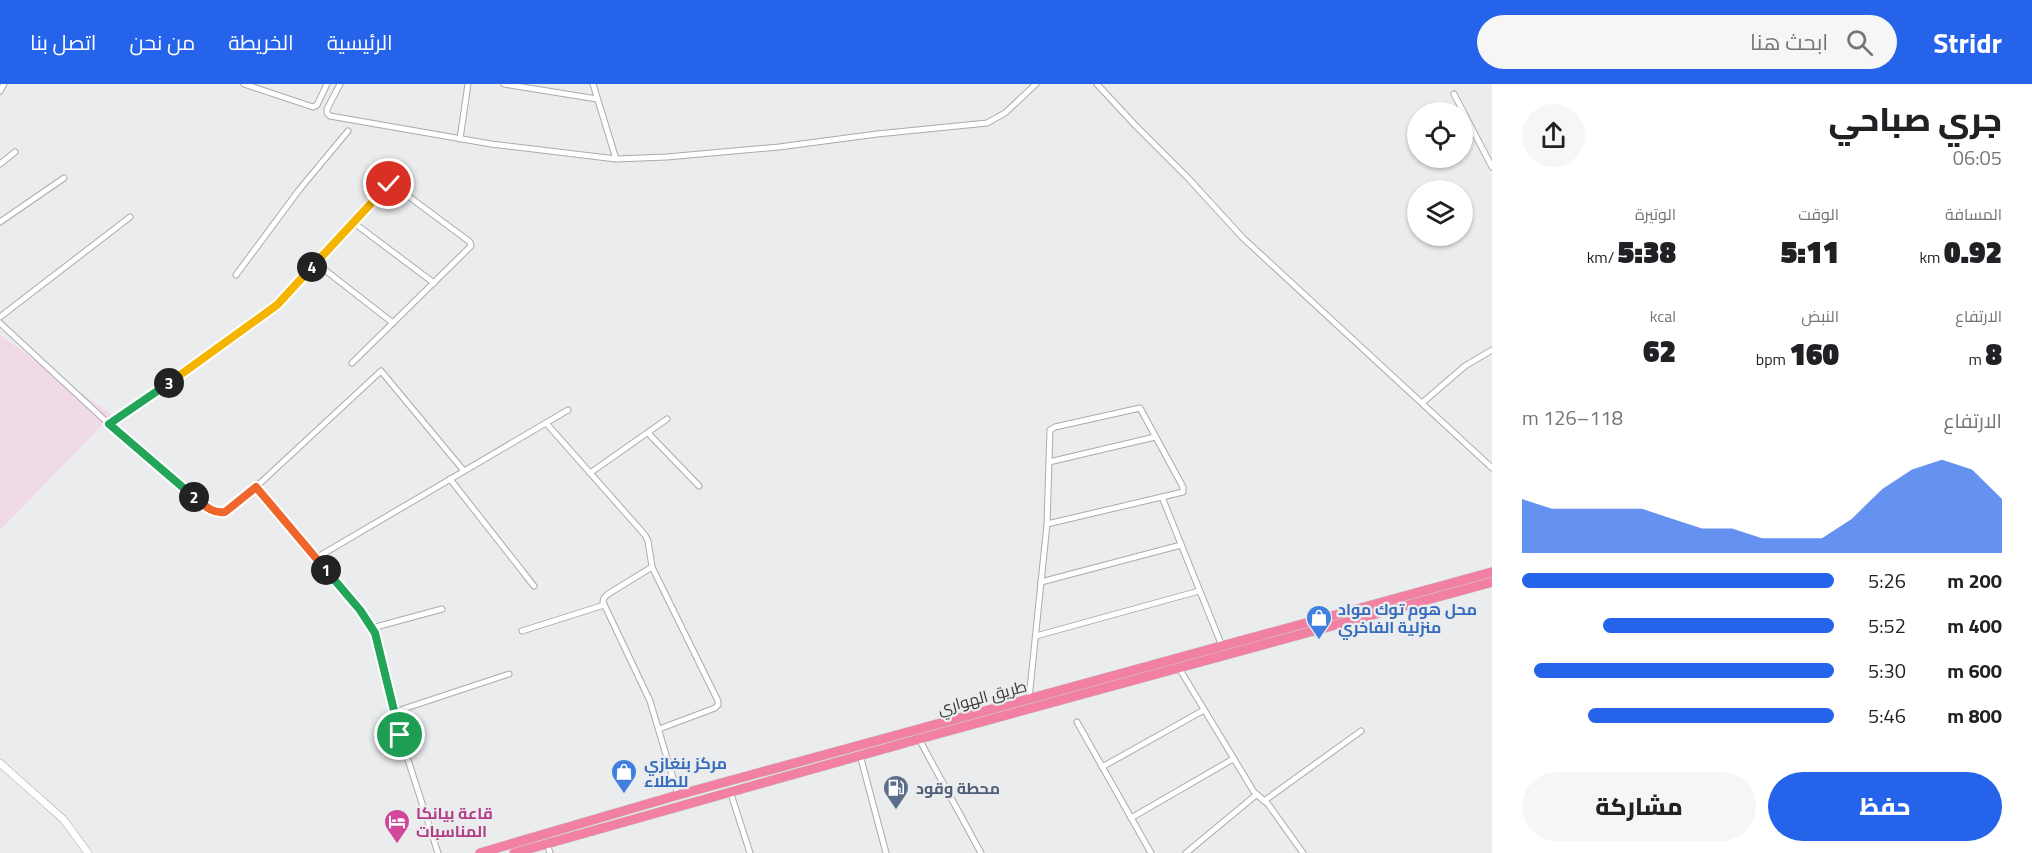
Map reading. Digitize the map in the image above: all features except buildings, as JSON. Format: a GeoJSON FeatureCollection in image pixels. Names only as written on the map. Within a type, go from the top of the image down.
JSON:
{"type":"FeatureCollection","features":[{"type":"Feature","properties":{"kind":"highway","name":"طريق الهواري"},"geometry":{"type":"LineString","coordinates":[[480,853],[678,795],[1492,572]]}},
{"type":"Feature","properties":{"kind":"highway","name":"طريق الهواري"},"geometry":{"type":"LineString","coordinates":[[514,853],[549,848],[730,791],[1492,582]]}},
{"type":"Feature","properties":{"kind":"highway"},"geometry":{"type":"LineString","coordinates":[[1310,622],[1313,632]]}},
{"type":"Feature","properties":{"kind":"street"},"geometry":{"type":"LineString","coordinates":[[0,91],[4,84]]}},
{"type":"Feature","properties":{"kind":"street"},"geometry":{"type":"LineString","coordinates":[[244,84],[313,107],[317,105],[327,84]]}},
{"type":"Feature","properties":{"kind":"street"},"geometry":{"type":"LineString","coordinates":[[340,84],[327,109],[330,116],[460,139],[616,159],[668,157],[779,147],[987,123],[1005,113],[1036,84]]}},
{"type":"Feature","properties":{"kind":"street"},"geometry":{"type":"LineString","coordinates":[[460,139],[468,84]]}},
{"type":"Feature","properties":{"kind":"street"},"geometry":{"type":"LineString","coordinates":[[504,84],[597,99]]}},
{"type":"Feature","properties":{"kind":"street"},"geometry":{"type":"LineString","coordinates":[[592,84],[616,159]]}},
{"type":"Feature","properties":{"kind":"street"},"geometry":{"type":"LineString","coordinates":[[1097,84],[1243,238],[1492,468]]}},
{"type":"Feature","properties":{"kind":"street"},"geometry":{"type":"LineString","coordinates":[[1455,94],[1492,167]]}},
{"type":"Feature","properties":{"kind":"street"},"geometry":{"type":"LineString","coordinates":[[236,275],[293,197],[348,131]]}},
{"type":"Feature","properties":{"kind":"street"},"geometry":{"type":"LineString","coordinates":[[0,164],[15,152]]}},
{"type":"Feature","properties":{"kind":"street"},"geometry":{"type":"LineString","coordinates":[[0,222],[63,178]]}},
{"type":"Feature","properties":{"kind":"street"},"geometry":{"type":"LineString","coordinates":[[109,424],[277,305],[389,184],[392,184],[470,242],[471,247],[352,363]]}},
{"type":"Feature","properties":{"kind":"street"},"geometry":{"type":"LineString","coordinates":[[0,317],[130,217]]}},
{"type":"Feature","properties":{"kind":"street"},"geometry":{"type":"LineString","coordinates":[[354,223],[434,283]]}},
{"type":"Feature","properties":{"kind":"street"},"geometry":{"type":"LineString","coordinates":[[316,263],[393,323]]}},
{"type":"Feature","properties":{"kind":"street"},"geometry":{"type":"LineString","coordinates":[[0,323],[109,424],[210,510],[225,512],[256,487],[381,371],[464,471]]}},
{"type":"Feature","properties":{"kind":"street"},"geometry":{"type":"LineString","coordinates":[[1422,403],[1465,366],[1492,350]]}},
{"type":"Feature","properties":{"kind":"street"},"geometry":{"type":"LineString","coordinates":[[1029,699],[1047,524],[1049,432],[1055,427],[1138,408],[1141,410],[1184,490],[1180,493],[1047,524]]}},
{"type":"Feature","properties":{"kind":"street"},"geometry":{"type":"LineString","coordinates":[[316,558],[568,410]]}},
{"type":"Feature","properties":{"kind":"street"},"geometry":{"type":"LineString","coordinates":[[590,473],[667,419]]}},
{"type":"Feature","properties":{"kind":"street"},"geometry":{"type":"LineString","coordinates":[[546,423],[645,535],[652,567],[718,701],[715,708],[659,729]]}},
{"type":"Feature","properties":{"kind":"street"},"geometry":{"type":"LineString","coordinates":[[648,433],[699,486]]}},
{"type":"Feature","properties":{"kind":"street"},"geometry":{"type":"LineString","coordinates":[[1049,462],[1155,437]]}},
{"type":"Feature","properties":{"kind":"street"},"geometry":{"type":"LineString","coordinates":[[450,479],[534,585]]}},
{"type":"Feature","properties":{"kind":"street"},"geometry":{"type":"LineString","coordinates":[[256,487],[360,610],[372,628],[394,712],[438,853]]}},
{"type":"Feature","properties":{"kind":"street"},"geometry":{"type":"LineString","coordinates":[[1162,497],[1222,646]]}},
{"type":"Feature","properties":{"kind":"street"},"geometry":{"type":"LineString","coordinates":[[1041,582],[1181,545]]}},
{"type":"Feature","properties":{"kind":"street"},"geometry":{"type":"LineString","coordinates":[[652,567],[608,594],[604,598],[604,605],[650,700],[678,795]]}},
{"type":"Feature","properties":{"kind":"street"},"geometry":{"type":"LineString","coordinates":[[1036,636],[1199,591]]}},
{"type":"Feature","properties":{"kind":"street"},"geometry":{"type":"LineString","coordinates":[[522,632],[604,605]]}},
{"type":"Feature","properties":{"kind":"street"},"geometry":{"type":"LineString","coordinates":[[372,628],[442,609]]}},
{"type":"Feature","properties":{"kind":"street"},"geometry":{"type":"LineString","coordinates":[[1179,668],[1256,795],[1264,801],[1303,853]]}},
{"type":"Feature","properties":{"kind":"street"},"geometry":{"type":"LineString","coordinates":[[394,712],[509,674]]}},
{"type":"Feature","properties":{"kind":"street"},"geometry":{"type":"LineString","coordinates":[[1102,767],[1204,710]]}},
{"type":"Feature","properties":{"kind":"street"},"geometry":{"type":"LineString","coordinates":[[1077,722],[1151,853]]}},
{"type":"Feature","properties":{"kind":"street"},"geometry":{"type":"LineString","coordinates":[[1264,801],[1361,731]]}},
{"type":"Feature","properties":{"kind":"street"},"geometry":{"type":"LineString","coordinates":[[919,738],[981,853]]}},
{"type":"Feature","properties":{"kind":"street"},"geometry":{"type":"LineString","coordinates":[[860,755],[886,853]]}},
{"type":"Feature","properties":{"kind":"street"},"geometry":{"type":"LineString","coordinates":[[1131,818],[1233,759]]}},
{"type":"Feature","properties":{"kind":"street"},"geometry":{"type":"LineString","coordinates":[[0,763],[64,820],[88,853]]}},
{"type":"Feature","properties":{"kind":"street"},"geometry":{"type":"LineString","coordinates":[[730,791],[750,853]]}},
{"type":"Feature","properties":{"kind":"street"},"geometry":{"type":"LineString","coordinates":[[1186,853],[1256,795]]}},
{"type":"Feature","properties":{"kind":"shaded area"},"geometry":{"type":"Polygon","coordinates":[[[0,335],[112,415],[0,530],[0,335]]]}},
{"type":"Feature","properties":{"kind":"place","name":"محل هوم توك مواد منزلية الفاخري"},"geometry":{"type":"Point","coordinates":[1319,641]}},
{"type":"Feature","properties":{"kind":"place","name":"مركز بنغازي للطلاء"},"geometry":{"type":"Point","coordinates":[624,795]}},
{"type":"Feature","properties":{"kind":"place","name":"محطة وقود"},"geometry":{"type":"Point","coordinates":[896,811]}},
{"type":"Feature","properties":{"kind":"place","name":"قاعة بيانكا المناسبات"},"geometry":{"type":"Point","coordinates":[397,845]}},
{"type":"Feature","properties":{"kind":"route"},"geometry":{"type":"LineString","coordinates":[[389,184],[277,305],[109,424],[210,510],[225,512],[256,487],[369,621],[375,633],[400,735]]}}]}
